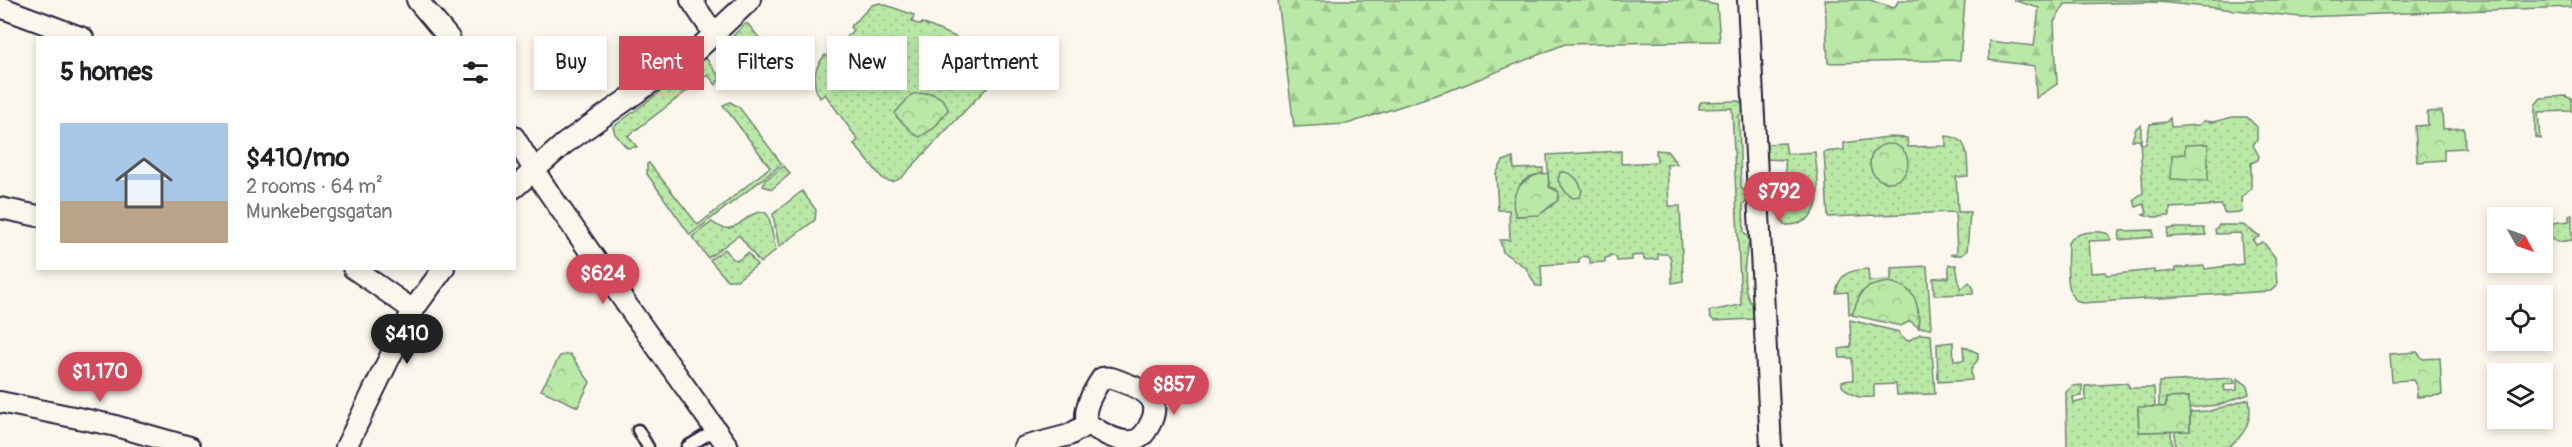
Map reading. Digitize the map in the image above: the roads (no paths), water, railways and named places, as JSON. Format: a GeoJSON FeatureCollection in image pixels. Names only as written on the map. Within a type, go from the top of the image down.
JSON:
{"type":"FeatureCollection","features":[{"type":"Feature","properties":{"kind":"street"},"geometry":{"type":"LineString","coordinates":[[417,0],[447,36]]}},
{"type":"Feature","properties":{"kind":"street"},"geometry":{"type":"LineString","coordinates":[[691,0],[714,34]]}},
{"type":"Feature","properties":{"kind":"street"},"geometry":{"type":"LineString","coordinates":[[516,186],[564,144],[697,50],[750,0]]}},
{"type":"Feature","properties":{"kind":"street"},"geometry":{"type":"LineString","coordinates":[[1748,0],[1771,447]]}},
{"type":"Feature","properties":{"kind":"street"},"geometry":{"type":"LineString","coordinates":[[0,7],[78,36]]}},
{"type":"Feature","properties":{"kind":"street"},"geometry":{"type":"LineString","coordinates":[[516,140],[534,170],[728,447]]}},
{"type":"Feature","properties":{"kind":"street"},"geometry":{"type":"LineString","coordinates":[[0,208],[36,216]]}},
{"type":"Feature","properties":{"kind":"street"},"geometry":{"type":"LineString","coordinates":[[356,270],[413,310]]}},
{"type":"Feature","properties":{"kind":"street"},"geometry":{"type":"LineString","coordinates":[[346,447],[413,310],[443,270]]}},
{"type":"Feature","properties":{"kind":"street"},"geometry":{"type":"LineString","coordinates":[[0,402],[112,425],[190,447]]}},
{"type":"Feature","properties":{"kind":"street"},"geometry":{"type":"LineString","coordinates":[[1024,447],[1069,435],[1088,424]]}},
{"type":"Feature","properties":{"kind":"lane"},"geometry":{"type":"LineString","coordinates":[[638,430],[648,447]]}},
{"type":"Feature","properties":{"kind":"lane"},"geometry":{"type":"LineString","coordinates":[[687,447],[715,430]]}}]}
